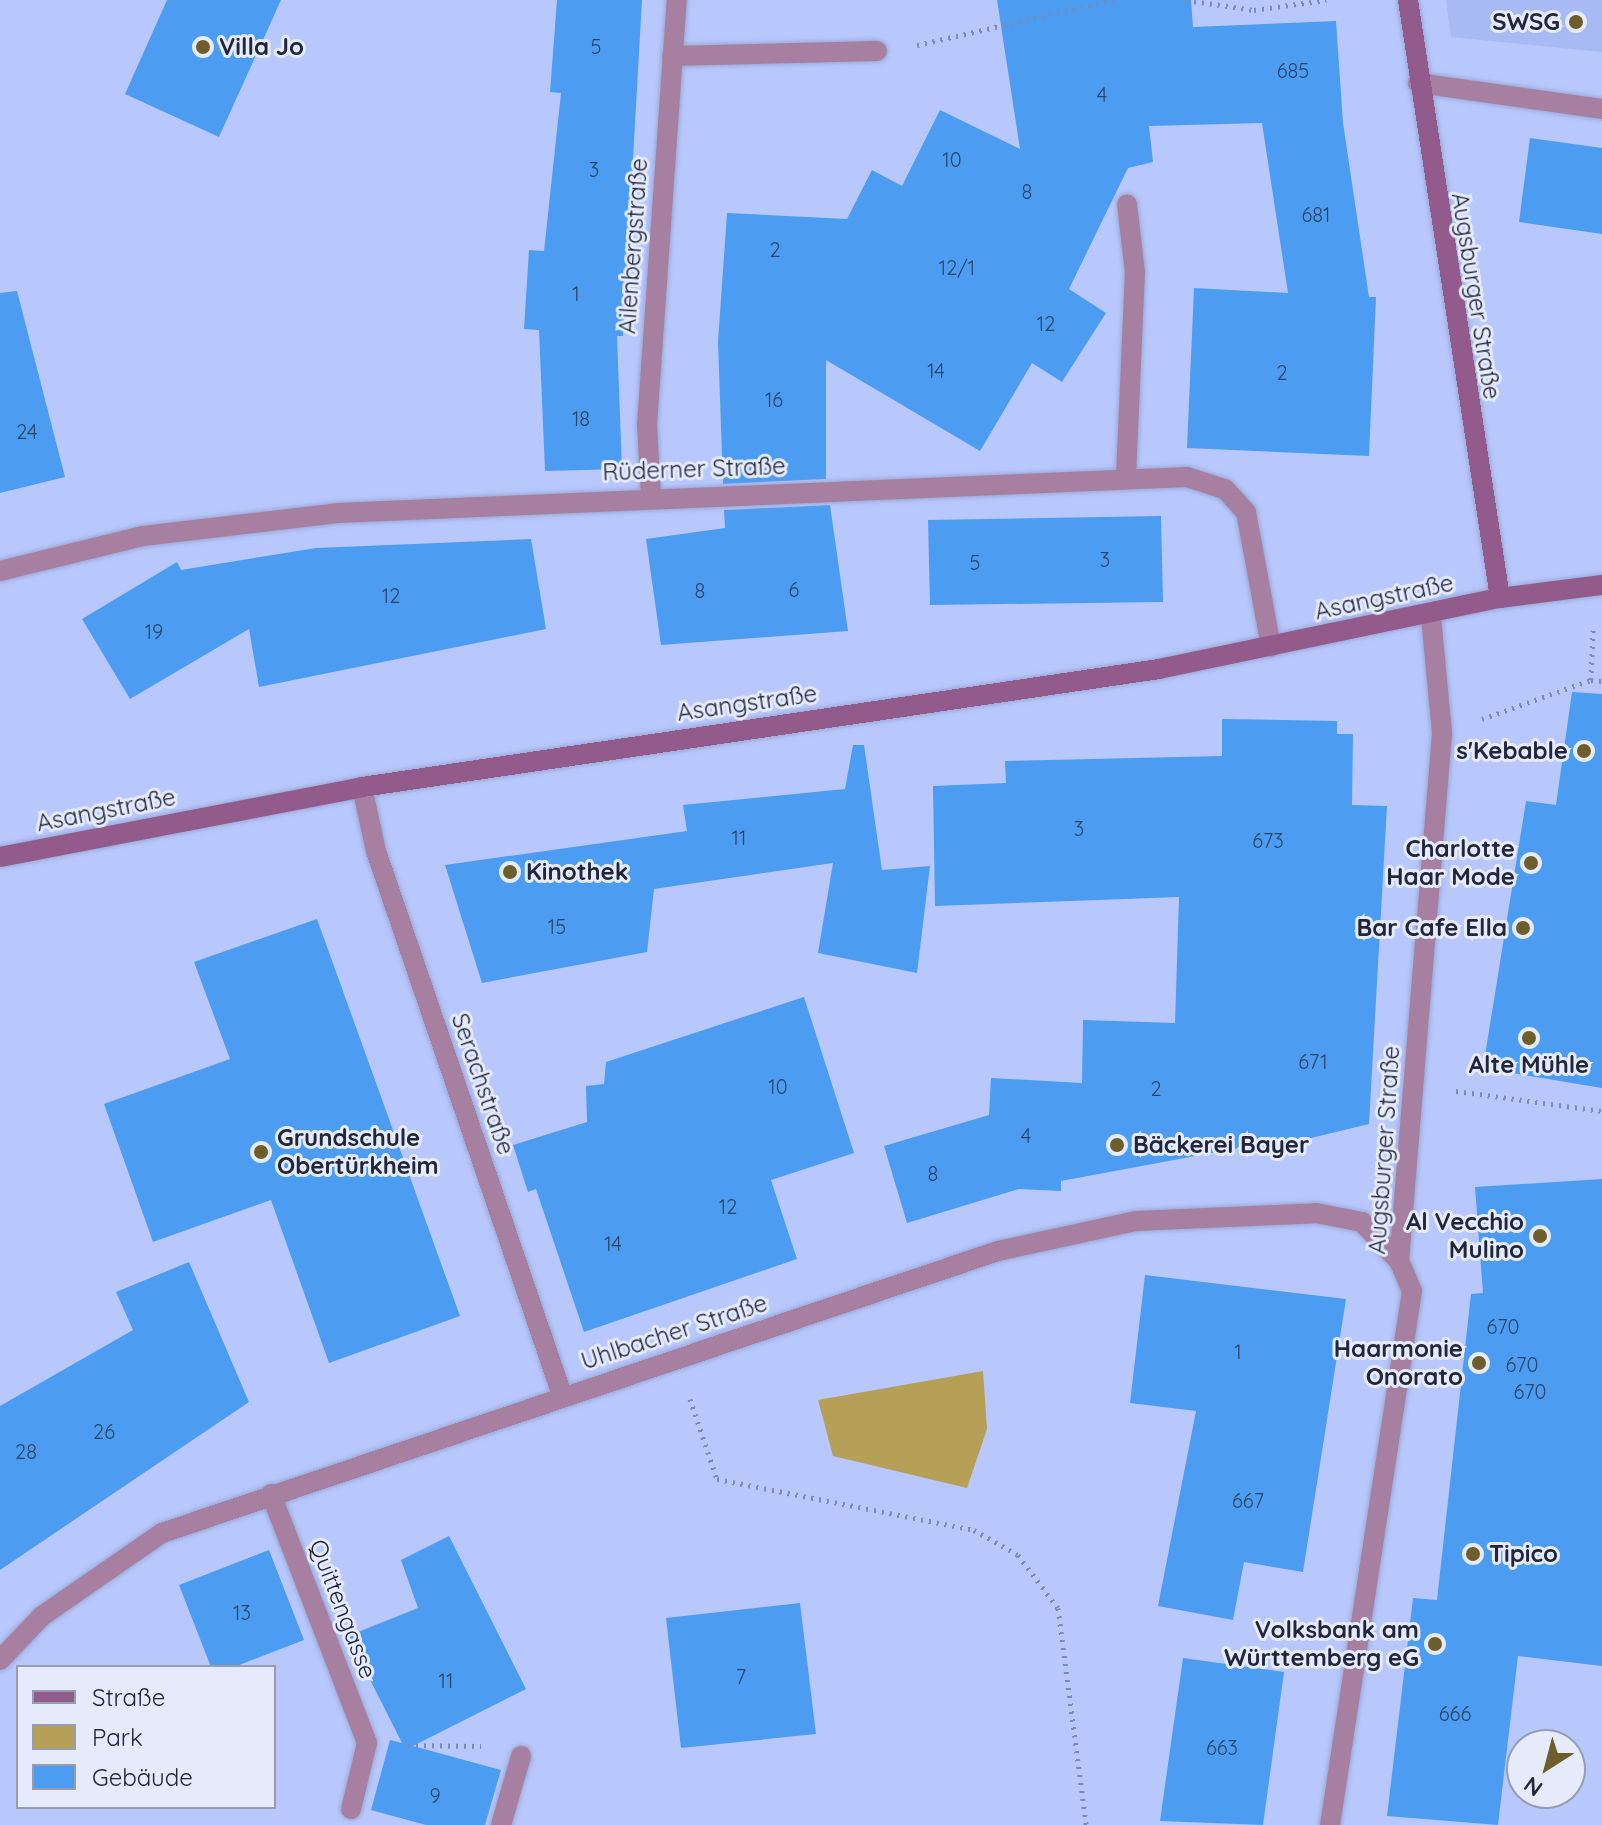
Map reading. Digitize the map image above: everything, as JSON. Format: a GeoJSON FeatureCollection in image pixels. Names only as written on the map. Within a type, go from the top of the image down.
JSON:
{"type":"FeatureCollection","features":[{"type":"Feature","properties":{"kind":"street","name":"Ailenbergstraße"},"geometry":{"type":"LineString","coordinates":[[651,496],[647,425],[677,0]]}},
{"type":"Feature","properties":{"kind":"street","name":"Augsburger Straße"},"geometry":{"type":"LineString","coordinates":[[1408,0],[1418,83],[1500,598]]}},
{"type":"Feature","properties":{"kind":"street"},"geometry":{"type":"LineString","coordinates":[[672,56],[877,51]]}},
{"type":"Feature","properties":{"kind":"street"},"geometry":{"type":"LineString","coordinates":[[1418,83],[1602,109]]}},
{"type":"Feature","properties":{"kind":"street"},"geometry":{"type":"LineString","coordinates":[[1126,477],[1135,273],[1127,204]]}},
{"type":"Feature","properties":{"kind":"street","name":"Rüderner Straße"},"geometry":{"type":"LineString","coordinates":[[0,571],[75,549],[233,522],[651,496],[1187,477],[1233,495],[1254,534],[1271,647]]}},
{"type":"Feature","properties":{"kind":"street","name":"Asangstraße"},"geometry":{"type":"LineString","coordinates":[[0,857],[362,787],[1271,647],[1431,616],[1500,598],[1599,585]]}},
{"type":"Feature","properties":{"kind":"street","name":"Augsburger Straße"},"geometry":{"type":"LineString","coordinates":[[1330,1825],[1412,1291],[1399,1261],[1442,733],[1431,616]]}},
{"type":"Feature","properties":{"kind":"street","name":"Serachstraße"},"geometry":{"type":"LineString","coordinates":[[362,787],[376,851],[562,1395]]}},
{"type":"Feature","properties":{"kind":"street","name":"Uhlbacher Straße"},"geometry":{"type":"LineString","coordinates":[[0,1660],[42,1616],[162,1533],[562,1395],[677,1360],[998,1251],[1136,1221],[1316,1213],[1362,1222],[1399,1261]]}},
{"type":"Feature","properties":{"kind":"street","name":"Quittengasse"},"geometry":{"type":"LineString","coordinates":[[271,1494],[367,1743]]}},
{"type":"Feature","properties":{"kind":"street"},"geometry":{"type":"LineString","coordinates":[[351,1809],[367,1743]]}},
{"type":"Feature","properties":{"kind":"street"},"geometry":{"type":"LineString","coordinates":[[501,1825],[521,1756]]}},
{"type":"Feature","properties":{"kind":"path"},"geometry":{"type":"LineString","coordinates":[[877,51],[974,37],[1114,0]]}},
{"type":"Feature","properties":{"kind":"path"},"geometry":{"type":"LineString","coordinates":[[1186,0],[1254,10],[1326,0]]}},
{"type":"Feature","properties":{"kind":"path"},"geometry":{"type":"LineString","coordinates":[[1591,680],[1599,585]]}},
{"type":"Feature","properties":{"kind":"path"},"geometry":{"type":"LineString","coordinates":[[1442,733],[1591,680],[1602,681]]}},
{"type":"Feature","properties":{"kind":"path"},"geometry":{"type":"LineString","coordinates":[[1415,1086],[1602,1111]]}},
{"type":"Feature","properties":{"kind":"path"},"geometry":{"type":"LineString","coordinates":[[677,1360],[717,1479],[974,1530],[1018,1555],[1058,1608],[1086,1825]]}},
{"type":"Feature","properties":{"kind":"path"},"geometry":{"type":"LineString","coordinates":[[367,1743],[461,1741],[521,1756]]}},
{"type":"Feature","properties":{"kind":"shaded area"},"geometry":{"type":"Polygon","coordinates":[[[1446,0],[1602,0],[1602,52],[1451,37],[1446,0]]]}},
{"type":"Feature","properties":{"kind":"green space"},"geometry":{"type":"Polygon","coordinates":[[[983,1371],[987,1429],[967,1488],[833,1456],[818,1400],[983,1371]]]}},
{"type":"Feature","properties":{"kind":"building","name":"Villa Jo"},"geometry":{"type":"Polygon","coordinates":[[[167,0],[281,0],[219,137],[125,94],[167,0]]]}},
{"type":"Feature","properties":{"kind":"building"},"geometry":{"type":"Polygon","coordinates":[[[557,0],[642,0],[623,336],[617,336],[622,469],[545,471],[539,330],[524,329],[529,250],[544,251],[561,93],[550,92],[557,0]]]}},
{"type":"Feature","properties":{"kind":"building"},"geometry":{"type":"Polygon","coordinates":[[[997,0],[1191,0],[1193,27],[1336,21],[1343,123],[1369,297],[1376,297],[1369,456],[1187,448],[1194,288],[1288,293],[1262,123],[1149,126],[1153,162],[1128,168],[1069,289],[1106,313],[1062,382],[1032,363],[980,451],[826,360],[826,479],[723,484],[718,342],[727,213],[847,219],[872,170],[902,186],[940,110],[1020,149],[997,0]]]}},
{"type":"Feature","properties":{"kind":"building"},"geometry":{"type":"Polygon","coordinates":[[[1530,138],[1602,148],[1602,234],[1519,222],[1530,138]]]}},
{"type":"Feature","properties":{"kind":"building"},"geometry":{"type":"Polygon","coordinates":[[[17,291],[65,477],[0,493],[0,293],[17,291]]]}},
{"type":"Feature","properties":{"kind":"building"},"geometry":{"type":"Polygon","coordinates":[[[830,505],[848,631],[661,645],[646,539],[725,528],[724,510],[830,505]]]}},
{"type":"Feature","properties":{"kind":"building"},"geometry":{"type":"Polygon","coordinates":[[[1161,516],[1163,602],[930,605],[928,520],[1161,516]]]}},
{"type":"Feature","properties":{"kind":"building"},"geometry":{"type":"Polygon","coordinates":[[[531,539],[546,629],[259,687],[249,629],[130,699],[82,619],[177,562],[181,570],[316,548],[531,539]]]}},
{"type":"Feature","properties":{"kind":"building"},"geometry":{"type":"Polygon","coordinates":[[[1572,692],[1602,694],[1602,1088],[1483,1068],[1526,801],[1556,805],[1572,692]]]}},
{"type":"Feature","properties":{"kind":"building"},"geometry":{"type":"Polygon","coordinates":[[[1222,719],[1337,721],[1337,734],[1353,734],[1352,805],[1387,806],[1369,1124],[1249,1153],[1249,1146],[1061,1181],[1061,1191],[1019,1189],[907,1223],[884,1146],[989,1115],[991,1078],[1082,1083],[1083,1020],[1175,1023],[1179,897],[935,906],[933,786],[1006,783],[1005,761],[1222,756],[1222,719]]]}},
{"type":"Feature","properties":{"kind":"building"},"geometry":{"type":"Polygon","coordinates":[[[853,745],[864,745],[882,870],[930,866],[917,973],[818,953],[833,863],[654,889],[647,952],[482,983],[445,865],[687,831],[683,805],[845,789],[853,745]]]}},
{"type":"Feature","properties":{"kind":"building","name":"Grundschule Obertürkheim"},"geometry":{"type":"Polygon","coordinates":[[[317,919],[460,1316],[329,1363],[271,1200],[153,1242],[104,1104],[230,1059],[194,962],[317,919]]]}},
{"type":"Feature","properties":{"kind":"building"},"geometry":{"type":"Polygon","coordinates":[[[804,997],[854,1153],[771,1180],[797,1259],[584,1332],[536,1189],[528,1192],[513,1145],[587,1122],[586,1086],[604,1084],[606,1062],[804,997]]]}},
{"type":"Feature","properties":{"kind":"building"},"geometry":{"type":"Polygon","coordinates":[[[1602,1179],[1602,1666],[1518,1656],[1509,1729],[1506,1729],[1498,1825],[1387,1816],[1413,1598],[1437,1600],[1471,1294],[1483,1293],[1475,1187],[1602,1179]]]}},
{"type":"Feature","properties":{"kind":"building"},"geometry":{"type":"Polygon","coordinates":[[[189,1262],[249,1402],[0,1570],[0,1406],[133,1330],[116,1292],[189,1262]]]}},
{"type":"Feature","properties":{"kind":"building"},"geometry":{"type":"Polygon","coordinates":[[[1145,1275],[1346,1299],[1303,1572],[1244,1562],[1233,1620],[1158,1606],[1196,1411],[1130,1403],[1145,1275]]]}},
{"type":"Feature","properties":{"kind":"building"},"geometry":{"type":"Polygon","coordinates":[[[449,1536],[526,1689],[413,1746],[501,1770],[485,1825],[426,1825],[371,1810],[390,1740],[402,1743],[348,1636],[418,1608],[401,1560],[449,1536]]]}},
{"type":"Feature","properties":{"kind":"building"},"geometry":{"type":"Polygon","coordinates":[[[269,1550],[304,1640],[239,1665],[210,1665],[179,1585],[269,1550]]]}},
{"type":"Feature","properties":{"kind":"building"},"geometry":{"type":"Polygon","coordinates":[[[800,1603],[816,1734],[681,1748],[666,1618],[800,1603]]]}},
{"type":"Feature","properties":{"kind":"building"},"geometry":{"type":"Polygon","coordinates":[[[1183,1658],[1284,1672],[1263,1825],[1160,1821],[1183,1658]]]}},
{"type":"Feature","properties":{"kind":"place","name":"SWSG"},"geometry":{"type":"Point","coordinates":[1576,22]}},
{"type":"Feature","properties":{"kind":"place","name":"Villa Jo"},"geometry":{"type":"Point","coordinates":[203,47]}},
{"type":"Feature","properties":{"kind":"place","name":"s'Kebable"},"geometry":{"type":"Point","coordinates":[1584,751]}},
{"type":"Feature","properties":{"kind":"place","name":"Charlotte Haar Mode"},"geometry":{"type":"Point","coordinates":[1531,863]}},
{"type":"Feature","properties":{"kind":"place","name":"Kinothek"},"geometry":{"type":"Point","coordinates":[510,872]}},
{"type":"Feature","properties":{"kind":"place","name":"Bar Cafe Ella"},"geometry":{"type":"Point","coordinates":[1523,928]}},
{"type":"Feature","properties":{"kind":"place","name":"Alte Mühle"},"geometry":{"type":"Point","coordinates":[1529,1038]}},
{"type":"Feature","properties":{"kind":"place","name":"Bäckerei Bayer"},"geometry":{"type":"Point","coordinates":[1117,1145]}},
{"type":"Feature","properties":{"kind":"place","name":"Grundschule Obertürkheim"},"geometry":{"type":"Point","coordinates":[261,1152]}},
{"type":"Feature","properties":{"kind":"place","name":"Al Vecchio Mulino"},"geometry":{"type":"Point","coordinates":[1540,1236]}},
{"type":"Feature","properties":{"kind":"place","name":"Haarmonie Onorato"},"geometry":{"type":"Point","coordinates":[1479,1363]}},
{"type":"Feature","properties":{"kind":"place","name":"Tipico"},"geometry":{"type":"Point","coordinates":[1473,1554]}},
{"type":"Feature","properties":{"kind":"place","name":"Volksbank am Württemberg eG"},"geometry":{"type":"Point","coordinates":[1435,1644]}}]}
